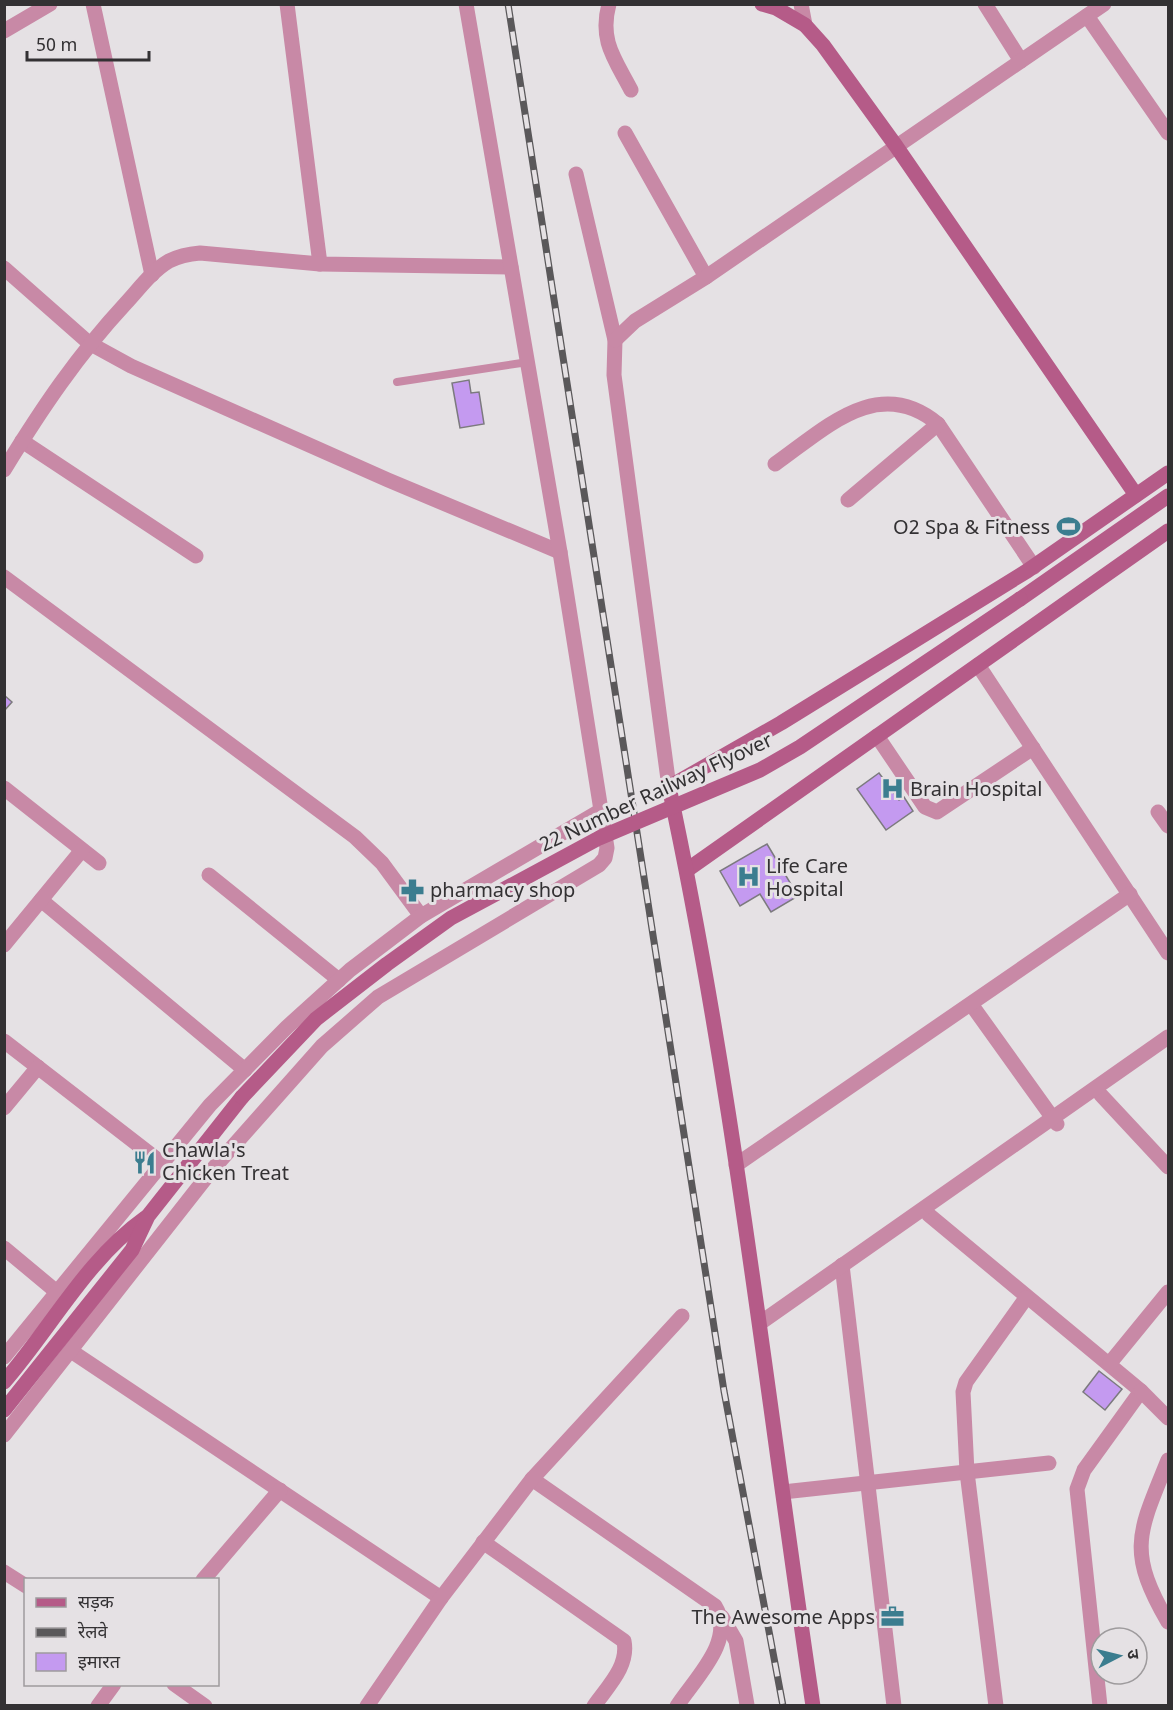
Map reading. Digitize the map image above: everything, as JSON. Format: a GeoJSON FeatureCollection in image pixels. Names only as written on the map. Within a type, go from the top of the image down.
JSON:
{"type":"FeatureCollection","features":[{"type":"Feature","properties":{"kind":"street"},"geometry":{"type":"LineString","coordinates":[[4,30],[50,4]]}},
{"type":"Feature","properties":{"kind":"street"},"geometry":{"type":"LineString","coordinates":[[93,4],[152,275]]}},
{"type":"Feature","properties":{"kind":"street"},"geometry":{"type":"LineString","coordinates":[[287,4],[320,264]]}},
{"type":"Feature","properties":{"kind":"street"},"geometry":{"type":"LineString","coordinates":[[4,1435],[212,1170],[322,1046],[378,996],[599,865],[605,858],[607,848],[560,552],[466,4]]}},
{"type":"Feature","properties":{"kind":"street"},"geometry":{"type":"LineString","coordinates":[[609,4],[604,20],[608,46],[631,90]]}},
{"type":"Feature","properties":{"kind":"street"},"geometry":{"type":"LineString","coordinates":[[762,4],[776,8],[805,25],[823,45],[896,146],[1136,495]]}},
{"type":"Feature","properties":{"kind":"street"},"geometry":{"type":"LineString","coordinates":[[801,4],[805,25]]}},
{"type":"Feature","properties":{"kind":"street"},"geometry":{"type":"LineString","coordinates":[[985,4],[1022,61]]}},
{"type":"Feature","properties":{"kind":"street"},"geometry":{"type":"LineString","coordinates":[[615,340],[635,321],[706,277],[1104,4]]}},
{"type":"Feature","properties":{"kind":"street"},"geometry":{"type":"LineString","coordinates":[[1087,16],[1168,133]]}},
{"type":"Feature","properties":{"kind":"street"},"geometry":{"type":"LineString","coordinates":[[625,133],[706,277]]}},
{"type":"Feature","properties":{"kind":"street"},"geometry":{"type":"LineString","coordinates":[[576,174],[615,340],[614,375],[669,787],[687,870],[736,1165],[813,1706]]}},
{"type":"Feature","properties":{"kind":"street"},"geometry":{"type":"LineString","coordinates":[[4,470],[66,373],[89,343],[152,275],[168,262],[183,255],[200,253],[320,264],[511,267]]}},
{"type":"Feature","properties":{"kind":"street"},"geometry":{"type":"LineString","coordinates":[[4,268],[89,343],[195,396],[560,552]]}},
{"type":"Feature","properties":{"kind":"street"},"geometry":{"type":"LineString","coordinates":[[775,464],[847,413],[863,406],[879,404],[924,412],[938,424],[1034,567]]}},
{"type":"Feature","properties":{"kind":"street"},"geometry":{"type":"LineString","coordinates":[[848,500],[938,424]]}},
{"type":"Feature","properties":{"kind":"street"},"geometry":{"type":"LineString","coordinates":[[22,441],[196,556]]}},
{"type":"Feature","properties":{"kind":"street"},"geometry":{"type":"LineString","coordinates":[[669,787],[781,723],[1034,567],[1168,473]]}},
{"type":"Feature","properties":{"kind":"street","name":"22 Number Railway Flyover"},"geometry":{"type":"LineString","coordinates":[[4,1410],[132,1251],[148,1216],[242,1097],[316,1019],[451,918],[599,838],[760,770],[800,747],[1168,496]]}},
{"type":"Feature","properties":{"kind":"street"},"geometry":{"type":"LineString","coordinates":[[687,870],[1167,535]]}},
{"type":"Feature","properties":{"kind":"street"},"geometry":{"type":"LineString","coordinates":[[4,577],[355,837],[382,863],[421,916]]}},
{"type":"Feature","properties":{"kind":"street"},"geometry":{"type":"LineString","coordinates":[[978,665],[1168,953]]}},
{"type":"Feature","properties":{"kind":"street"},"geometry":{"type":"LineString","coordinates":[[877,736],[925,807],[937,812],[1033,748]]}},
{"type":"Feature","properties":{"kind":"street"},"geometry":{"type":"LineString","coordinates":[[4,788],[99,863]]}},
{"type":"Feature","properties":{"kind":"street"},"geometry":{"type":"LineString","coordinates":[[4,1357],[210,1106],[339,980],[421,916],[600,811]]}},
{"type":"Feature","properties":{"kind":"street"},"geometry":{"type":"LineString","coordinates":[[1158,812],[1168,826]]}},
{"type":"Feature","properties":{"kind":"street"},"geometry":{"type":"LineString","coordinates":[[4,945],[82,850]]}},
{"type":"Feature","properties":{"kind":"street"},"geometry":{"type":"LineString","coordinates":[[209,875],[339,980]]}},
{"type":"Feature","properties":{"kind":"street"},"geometry":{"type":"LineString","coordinates":[[736,1165],[1130,894]]}},
{"type":"Feature","properties":{"kind":"street"},"geometry":{"type":"LineString","coordinates":[[41,900],[245,1070]]}},
{"type":"Feature","properties":{"kind":"street"},"geometry":{"type":"LineString","coordinates":[[971,1004],[1055,1121]]}},
{"type":"Feature","properties":{"kind":"street"},"geometry":{"type":"LineString","coordinates":[[761,1328],[1168,1040]]}},
{"type":"Feature","properties":{"kind":"street"},"geometry":{"type":"LineString","coordinates":[[843,1269],[929,1215],[1055,1121],[1101,1095],[1168,1040]]}},
{"type":"Feature","properties":{"kind":"street"},"geometry":{"type":"LineString","coordinates":[[4,1041],[164,1164]]}},
{"type":"Feature","properties":{"kind":"street"},"geometry":{"type":"LineString","coordinates":[[4,1108],[38,1067]]}},
{"type":"Feature","properties":{"kind":"street"},"geometry":{"type":"LineString","coordinates":[[1101,1095],[1168,1167]]}},
{"type":"Feature","properties":{"kind":"street"},"geometry":{"type":"LineString","coordinates":[[929,1215],[1026,1298],[1110,1363],[1168,1418]]}},
{"type":"Feature","properties":{"kind":"street","name":"22 Number Railway Flyover"},"geometry":{"type":"LineString","coordinates":[[4,1382],[68,1299],[122,1235],[148,1216]]}},
{"type":"Feature","properties":{"kind":"street"},"geometry":{"type":"LineString","coordinates":[[4,1248],[58,1293]]}},
{"type":"Feature","properties":{"kind":"street"},"geometry":{"type":"LineString","coordinates":[[843,1269],[894,1706]]}},
{"type":"Feature","properties":{"kind":"street"},"geometry":{"type":"LineString","coordinates":[[1110,1363],[1168,1292]]}},
{"type":"Feature","properties":{"kind":"street"},"geometry":{"type":"LineString","coordinates":[[996,1706],[967,1472],[962,1406],[966,1382],[1026,1298]]}},
{"type":"Feature","properties":{"kind":"street"},"geometry":{"type":"LineString","coordinates":[[367,1706],[441,1598],[532,1479],[682,1316]]}},
{"type":"Feature","properties":{"kind":"street"},"geometry":{"type":"LineString","coordinates":[[71,1351],[441,1598]]}},
{"type":"Feature","properties":{"kind":"street"},"geometry":{"type":"LineString","coordinates":[[1100,1706],[1077,1489],[1084,1470],[1141,1391]]}},
{"type":"Feature","properties":{"kind":"street"},"geometry":{"type":"LineString","coordinates":[[1168,1460],[1142,1524],[1140,1536],[1145,1574],[1154,1597],[1168,1622]]}},
{"type":"Feature","properties":{"kind":"street"},"geometry":{"type":"LineString","coordinates":[[783,1492],[1049,1463]]}},
{"type":"Feature","properties":{"kind":"street"},"geometry":{"type":"LineString","coordinates":[[532,1479],[715,1606],[736,1641],[747,1705]]}},
{"type":"Feature","properties":{"kind":"street"},"geometry":{"type":"LineString","coordinates":[[205,1578],[280,1490]]}},
{"type":"Feature","properties":{"kind":"street"},"geometry":{"type":"LineString","coordinates":[[483,1542],[624,1641],[627,1653],[624,1663],[594,1706]]}},
{"type":"Feature","properties":{"kind":"street"},"geometry":{"type":"LineString","coordinates":[[4,1572],[24,1585]]}},
{"type":"Feature","properties":{"kind":"street"},"geometry":{"type":"LineString","coordinates":[[678,1706],[719,1643],[723,1631],[720,1615]]}},
{"type":"Feature","properties":{"kind":"street"},"geometry":{"type":"LineString","coordinates":[[98,1706],[113,1686]]}},
{"type":"Feature","properties":{"kind":"street"},"geometry":{"type":"LineString","coordinates":[[177,1686],[205,1706]]}},
{"type":"Feature","properties":{"kind":"lane"},"geometry":{"type":"LineString","coordinates":[[397,382],[528,362]]}},
{"type":"Feature","properties":{"kind":"building"},"geometry":{"type":"Polygon","coordinates":[[[469,380],[471,393],[479,392],[484,424],[460,428],[452,383],[469,380]]]}},
{"type":"Feature","properties":{"kind":"building"},"geometry":{"type":"Polygon","coordinates":[[[4,695],[12,702],[4,711],[4,695]]]}},
{"type":"Feature","properties":{"kind":"building"},"geometry":{"type":"Polygon","coordinates":[[[879,773],[899,800],[904,797],[913,811],[886,830],[857,789],[879,773]]]}},
{"type":"Feature","properties":{"kind":"building"},"geometry":{"type":"Polygon","coordinates":[[[767,844],[798,896],[771,912],[760,894],[740,906],[720,871],[767,844]]]}},
{"type":"Feature","properties":{"kind":"building"},"geometry":{"type":"Polygon","coordinates":[[[1099,1371],[1122,1389],[1105,1410],[1083,1392],[1099,1371]]]}},
{"type":"Feature","properties":{"kind":"railway"},"geometry":{"type":"LineString","coordinates":[[508,4],[724,1391],[783,1706]]}},
{"type":"Feature","properties":{"kind":"place","name":"O2 Spa & Fitness"},"geometry":{"type":"Point","coordinates":[1068,527]}},
{"type":"Feature","properties":{"kind":"place","name":"Brain Hospital"},"geometry":{"type":"Point","coordinates":[892,789]}},
{"type":"Feature","properties":{"kind":"place","name":"Life Care Hospital"},"geometry":{"type":"Point","coordinates":[748,877]}},
{"type":"Feature","properties":{"kind":"place","name":"pharmacy shop"},"geometry":{"type":"Point","coordinates":[412,890]}},
{"type":"Feature","properties":{"kind":"place","name":"Chawla's Chicken Treat"},"geometry":{"type":"Point","coordinates":[144,1162]}},
{"type":"Feature","properties":{"kind":"place","name":"The Awesome Apps"},"geometry":{"type":"Point","coordinates":[893,1617]}}]}
